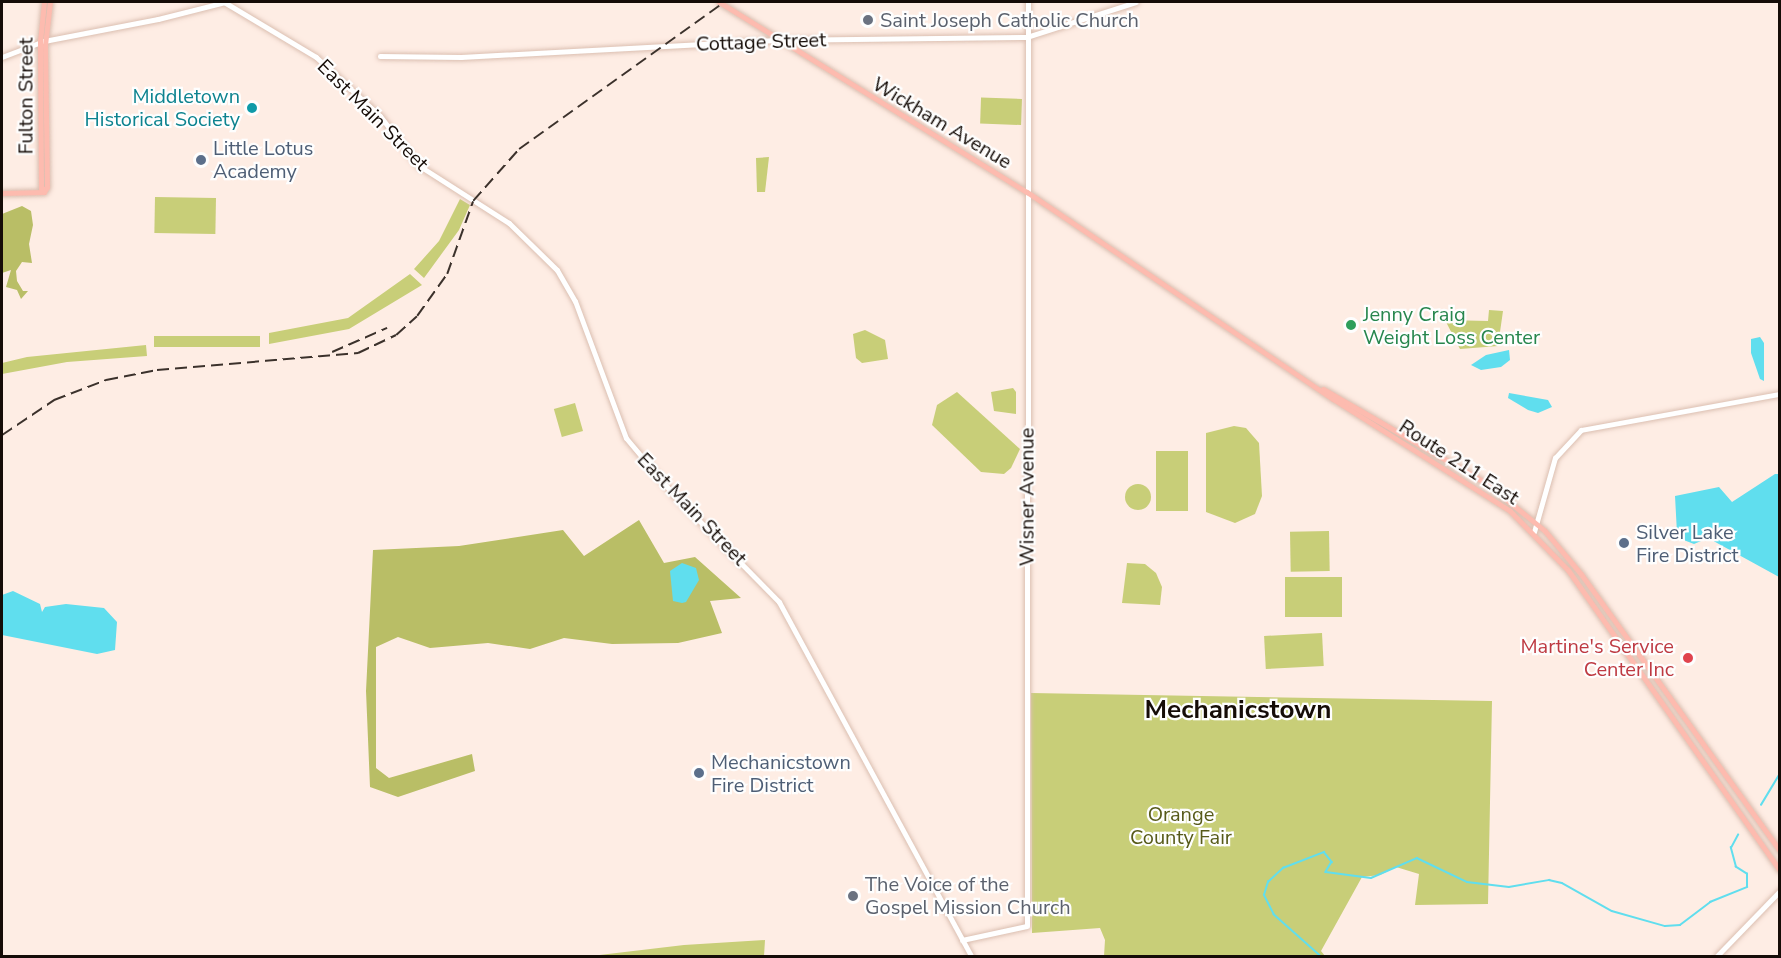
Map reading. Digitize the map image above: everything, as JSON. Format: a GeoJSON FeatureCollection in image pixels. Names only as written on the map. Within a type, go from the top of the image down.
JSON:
{"type":"FeatureCollection","features":[{"type":"Feature","properties":{"kind":"main road","name":"Fulton Street"},"geometry":{"type":"LineString","coordinates":[[2,193],[44,190],[41,188],[44,2]]}},
{"type":"Feature","properties":{"kind":"main road","name":"Fulton Street"},"geometry":{"type":"LineString","coordinates":[[43,41],[50,2]]}},
{"type":"Feature","properties":{"kind":"main road"},"geometry":{"type":"LineString","coordinates":[[43,41],[224,2]]}},
{"type":"Feature","properties":{"kind":"main road","name":"East Main Street"},"geometry":{"type":"LineString","coordinates":[[224,2],[316,57],[380,116],[418,165],[509,223],[557,270],[575,301],[626,438],[673,495],[779,602],[971,957]]}},
{"type":"Feature","properties":{"kind":"main road","name":"Wickham Avenue"},"geometry":{"type":"LineString","coordinates":[[719,2],[1027,192],[1148,272]]}},
{"type":"Feature","properties":{"kind":"main road","name":"Route 211 East"},"geometry":{"type":"LineString","coordinates":[[1148,272],[1319,387],[1355,414],[1493,498],[1534,532],[1575,581],[1779,870]]}},
{"type":"Feature","properties":{"kind":"main road","name":"Route 211 East"},"geometry":{"type":"LineString","coordinates":[[1319,387],[1485,483],[1537,523],[1577,568],[1779,851]]}},
{"type":"Feature","properties":{"kind":"street","name":"Wisner Avenue"},"geometry":{"type":"LineString","coordinates":[[962,940],[1023,930],[1027,926],[1028,2]]}},
{"type":"Feature","properties":{"kind":"street","name":"Cottage Street"},"geometry":{"type":"LineString","coordinates":[[380,56],[461,57],[780,40],[1027,37],[1136,2]]}},
{"type":"Feature","properties":{"kind":"street"},"geometry":{"type":"LineString","coordinates":[[2,57],[43,41]]}},
{"type":"Feature","properties":{"kind":"street"},"geometry":{"type":"LineString","coordinates":[[1534,532],[1555,458],[1581,429],[1779,394]]}},
{"type":"Feature","properties":{"kind":"street"},"geometry":{"type":"LineString","coordinates":[[1717,957],[1779,891]]}},
{"type":"Feature","properties":{"kind":"green space"},"geometry":{"type":"Polygon","coordinates":[[[981,98],[1022,99],[1021,125],[980,124],[981,98]]]}},
{"type":"Feature","properties":{"kind":"green space"},"geometry":{"type":"Polygon","coordinates":[[[769,157],[765,192],[757,192],[756,158],[769,157]]]}},
{"type":"Feature","properties":{"kind":"green space"},"geometry":{"type":"Polygon","coordinates":[[[155,197],[216,198],[215,234],[154,233],[155,197]]]}},
{"type":"Feature","properties":{"kind":"green space"},"geometry":{"type":"Polygon","coordinates":[[[460,199],[470,205],[459,230],[424,278],[414,269],[439,241],[460,199]]]}},
{"type":"Feature","properties":{"kind":"green space"},"geometry":{"type":"Polygon","coordinates":[[[22,206],[31,211],[33,225],[29,244],[32,263],[22,262],[16,271],[17,281],[23,291],[28,291],[21,299],[17,290],[6,287],[11,270],[2,273],[2,214],[22,206]]]}},
{"type":"Feature","properties":{"kind":"green space"},"geometry":{"type":"Polygon","coordinates":[[[410,274],[422,285],[349,329],[269,344],[269,333],[348,318],[410,274]]]}},
{"type":"Feature","properties":{"kind":"green space"},"geometry":{"type":"Polygon","coordinates":[[[1489,310],[1503,311],[1498,346],[1460,349],[1445,320],[1488,321],[1489,310]]]}},
{"type":"Feature","properties":{"kind":"green space"},"geometry":{"type":"Polygon","coordinates":[[[865,330],[885,340],[888,359],[862,363],[856,358],[853,334],[865,330]]]}},
{"type":"Feature","properties":{"kind":"green space"},"geometry":{"type":"Polygon","coordinates":[[[154,336],[260,336],[260,347],[154,347],[154,336]]]}},
{"type":"Feature","properties":{"kind":"green space"},"geometry":{"type":"Polygon","coordinates":[[[146,345],[147,356],[67,362],[2,374],[2,363],[27,357],[146,345]]]}},
{"type":"Feature","properties":{"kind":"green space"},"geometry":{"type":"Polygon","coordinates":[[[1013,388],[1016,392],[1016,414],[994,411],[991,392],[1013,388]]]}},
{"type":"Feature","properties":{"kind":"green space"},"geometry":{"type":"Polygon","coordinates":[[[957,392],[1020,449],[1011,468],[1004,474],[981,472],[932,425],[937,405],[957,392]]]}},
{"type":"Feature","properties":{"kind":"green space"},"geometry":{"type":"Polygon","coordinates":[[[575,403],[583,431],[562,437],[554,409],[575,403]]]}},
{"type":"Feature","properties":{"kind":"green space"},"geometry":{"type":"Polygon","coordinates":[[[1234,426],[1246,428],[1259,443],[1262,496],[1255,514],[1235,523],[1206,512],[1206,433],[1234,426]]]}},
{"type":"Feature","properties":{"kind":"green space"},"geometry":{"type":"Polygon","coordinates":[[[1156,451],[1188,451],[1188,511],[1156,511],[1156,451]]]}},
{"type":"Feature","properties":{"kind":"green space"},"geometry":{"type":"Polygon","coordinates":[[[1138,484],[1147,488],[1151,497],[1147,506],[1138,510],[1129,506],[1125,497],[1129,488],[1138,484]]]}},
{"type":"Feature","properties":{"kind":"green space"},"geometry":{"type":"Polygon","coordinates":[[[639,520],[664,563],[695,557],[741,598],[710,601],[722,633],[678,643],[612,644],[564,638],[530,649],[488,643],[430,648],[398,637],[376,647],[376,768],[389,778],[472,754],[475,771],[398,797],[370,787],[366,691],[373,550],[459,546],[563,530],[584,556],[639,520]]]}},
{"type":"Feature","properties":{"kind":"green space"},"geometry":{"type":"Polygon","coordinates":[[[1329,531],[1330,571],[1291,572],[1290,532],[1329,531]]]}},
{"type":"Feature","properties":{"kind":"green space"},"geometry":{"type":"Polygon","coordinates":[[[1127,563],[1145,564],[1156,573],[1162,587],[1160,605],[1122,603],[1127,563]]]}},
{"type":"Feature","properties":{"kind":"green space"},"geometry":{"type":"Polygon","coordinates":[[[1285,577],[1342,577],[1342,617],[1285,617],[1285,577]]]}},
{"type":"Feature","properties":{"kind":"green space"},"geometry":{"type":"Polygon","coordinates":[[[1322,633],[1324,666],[1266,669],[1264,636],[1322,633]]]}},
{"type":"Feature","properties":{"kind":"green space","name":"Orange County Fair"},"geometry":{"type":"Polygon","coordinates":[[[1031,693],[1492,701],[1488,904],[1415,905],[1419,874],[1396,867],[1380,875],[1362,877],[1321,951],[1325,956],[1104,956],[1105,940],[1100,928],[1032,933],[1031,693]]]}},
{"type":"Feature","properties":{"kind":"green space"},"geometry":{"type":"Polygon","coordinates":[[[765,940],[764,956],[591,956],[684,945],[765,940]]]}},
{"type":"Feature","properties":{"kind":"water"},"geometry":{"type":"Polygon","coordinates":[[[1760,337],[1764,343],[1764,381],[1760,379],[1751,353],[1751,339],[1760,337]]]}},
{"type":"Feature","properties":{"kind":"water"},"geometry":{"type":"Polygon","coordinates":[[[1509,350],[1510,360],[1501,367],[1481,370],[1471,365],[1486,355],[1509,350]]]}},
{"type":"Feature","properties":{"kind":"water"},"geometry":{"type":"Polygon","coordinates":[[[1509,393],[1548,400],[1552,407],[1538,413],[1528,410],[1508,398],[1509,393]]]}},
{"type":"Feature","properties":{"kind":"water"},"geometry":{"type":"Polygon","coordinates":[[[1775,474],[1780,474],[1779,577],[1708,538],[1694,544],[1681,539],[1677,533],[1675,496],[1719,487],[1732,502],[1775,474]]]}},
{"type":"Feature","properties":{"kind":"water"},"geometry":{"type":"Polygon","coordinates":[[[682,563],[696,568],[699,580],[686,602],[682,603],[673,601],[670,571],[682,563]]]}},
{"type":"Feature","properties":{"kind":"water"},"geometry":{"type":"Polygon","coordinates":[[[13,591],[40,604],[42,612],[45,607],[66,604],[104,608],[117,622],[115,650],[97,654],[2,635],[2,595],[13,591]]]}},
{"type":"Feature","properties":{"kind":"waterway"},"geometry":{"type":"LineString","coordinates":[[1761,805],[1780,773]]}},
{"type":"Feature","properties":{"kind":"waterway"},"geometry":{"type":"LineString","coordinates":[[1320,956],[1274,915],[1264,895],[1268,882],[1283,868],[1324,852],[1332,862],[1326,872],[1371,878],[1417,858],[1467,882],[1509,887],[1549,880],[1562,883],[1612,911],[1665,926],[1680,925],[1710,902],[1747,887],[1747,874],[1736,867],[1731,848],[1738,835]]}},
{"type":"Feature","properties":{"kind":"railway"},"geometry":{"type":"LineString","coordinates":[[2,435],[54,400],[106,380],[157,370],[358,353],[396,335],[417,316],[447,274],[473,201],[519,149],[724,2]]}},
{"type":"Feature","properties":{"kind":"railway"},"geometry":{"type":"LineString","coordinates":[[332,352],[387,328]]}},
{"type":"Feature","properties":{"kind":"place","name":"Saint Joseph Catholic Church"},"geometry":{"type":"Point","coordinates":[868,20]}},
{"type":"Feature","properties":{"kind":"place","name":"Middletown Historical Society"},"geometry":{"type":"Point","coordinates":[252,108]}},
{"type":"Feature","properties":{"kind":"place","name":"Little Lotus Academy"},"geometry":{"type":"Point","coordinates":[201,160]}},
{"type":"Feature","properties":{"kind":"place","name":"Jenny Craig Weight Loss Center"},"geometry":{"type":"Point","coordinates":[1351,325]}},
{"type":"Feature","properties":{"kind":"place","name":"Silver Lake Fire District"},"geometry":{"type":"Point","coordinates":[1624,543]}},
{"type":"Feature","properties":{"kind":"place","name":"Martine's Service Center Inc"},"geometry":{"type":"Point","coordinates":[1688,658]}},
{"type":"Feature","properties":{"kind":"place","name":"Mechanicstown Fire District"},"geometry":{"type":"Point","coordinates":[699,773]}},
{"type":"Feature","properties":{"kind":"place","name":"The Voice of the Gospel Mission Church"},"geometry":{"type":"Point","coordinates":[853,896]}},
{"type":"Feature","properties":{"kind":"district","name":"Mechanicstown"},"geometry":{"type":"Point","coordinates":[1238,710]}}]}
